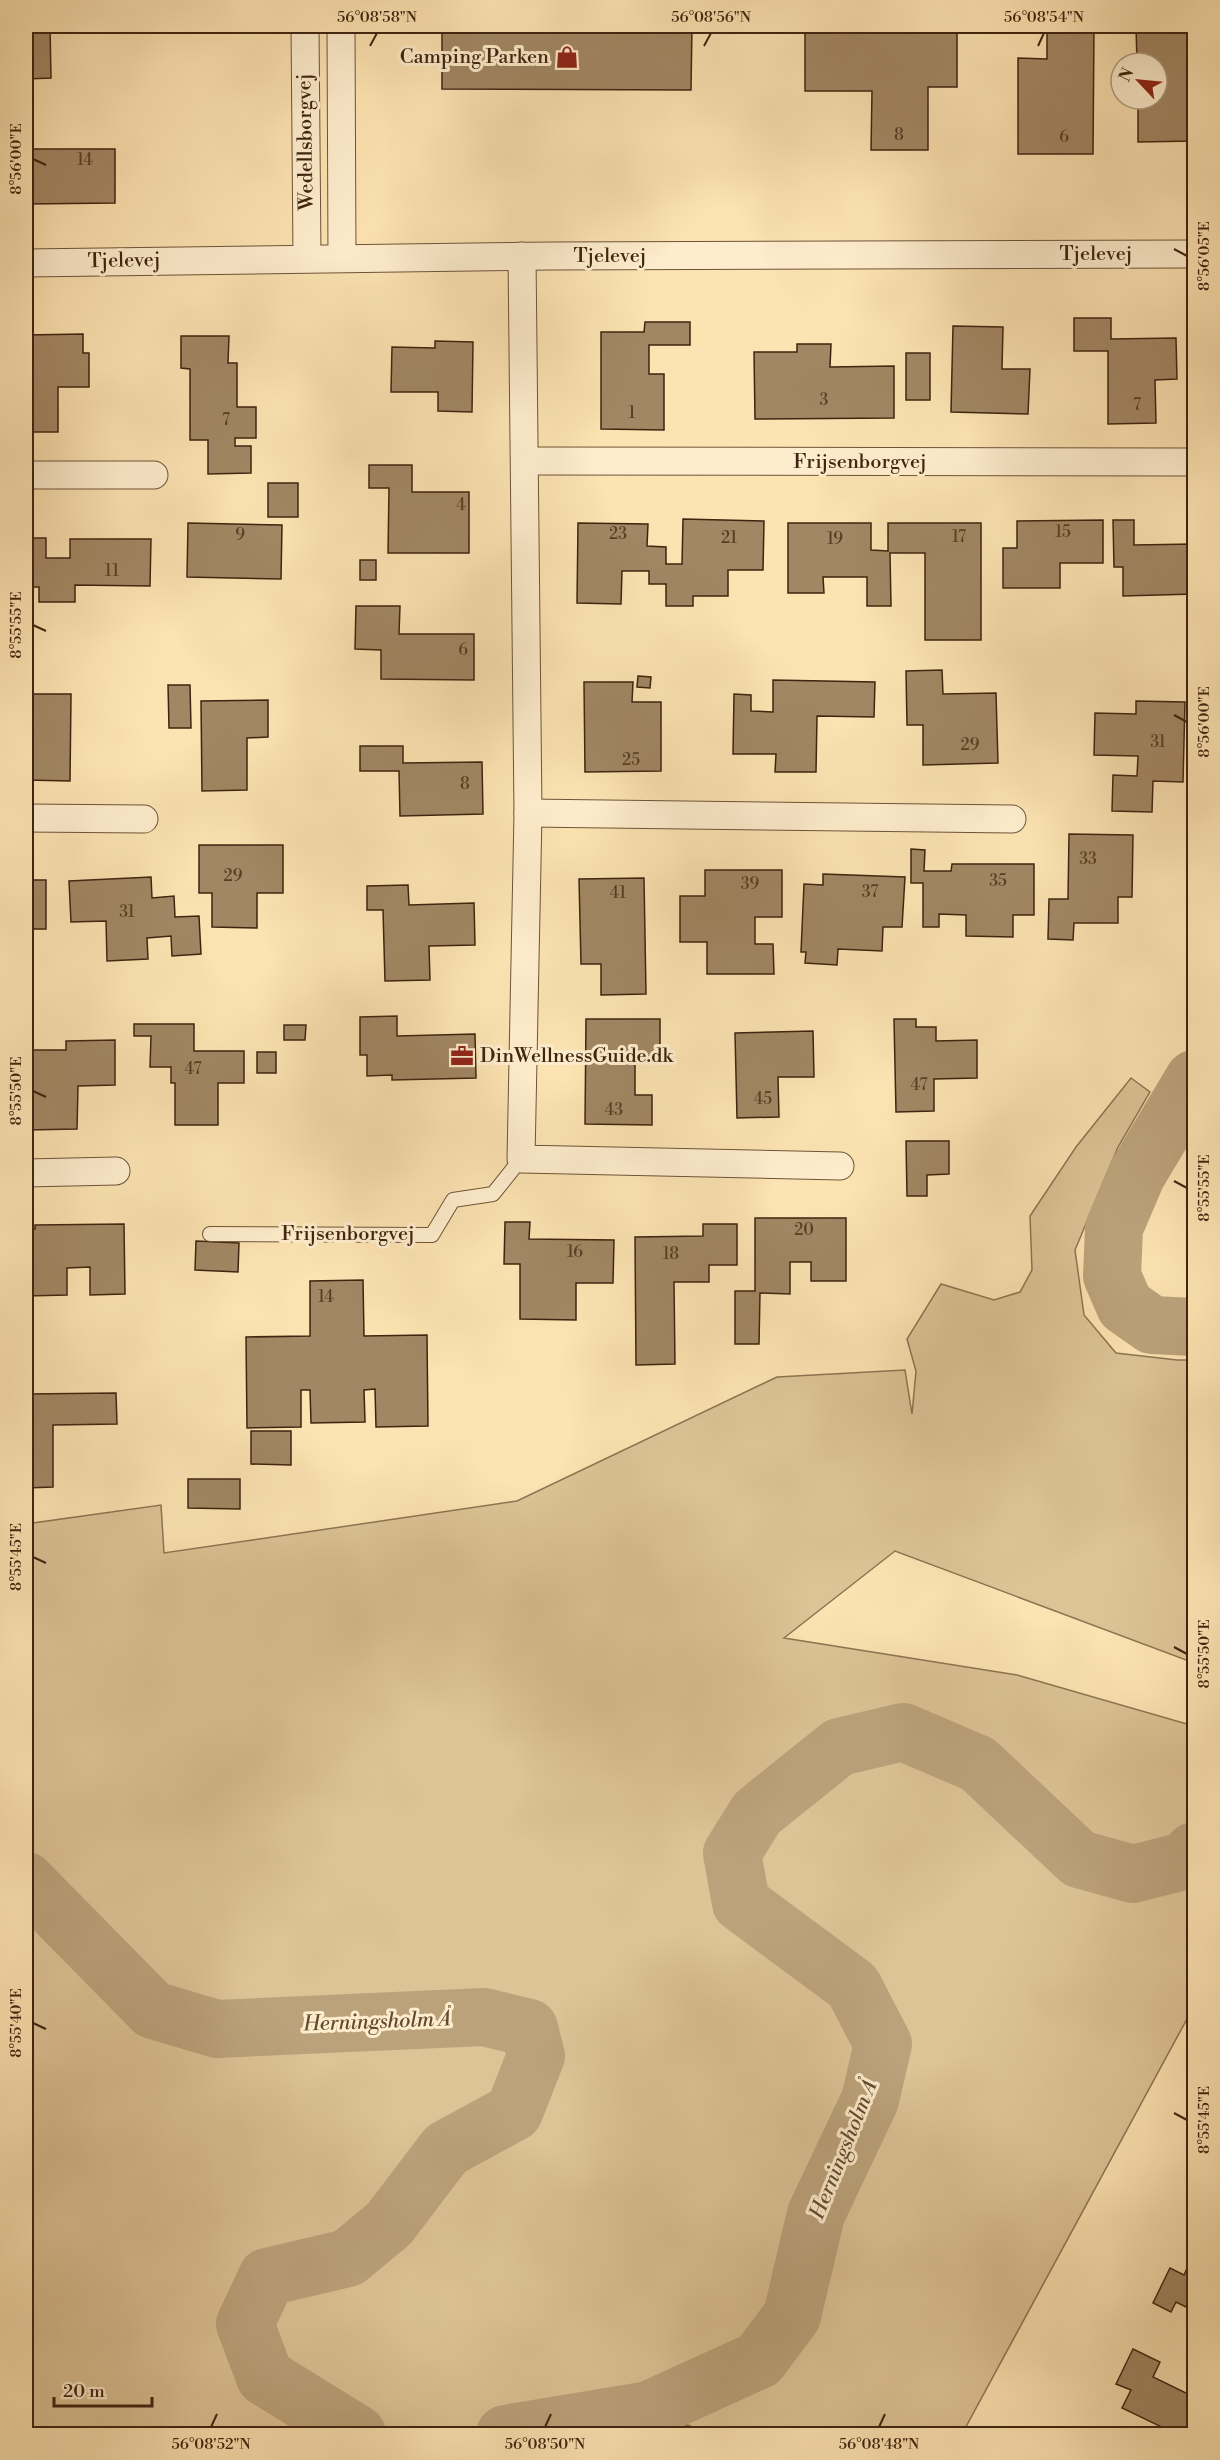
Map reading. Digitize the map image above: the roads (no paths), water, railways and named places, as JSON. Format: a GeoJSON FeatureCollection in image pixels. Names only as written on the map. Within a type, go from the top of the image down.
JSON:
{"type":"FeatureCollection","features":[{"type":"Feature","properties":{"kind":"street","name":"Wedellsborgvej"},"geometry":{"type":"LineString","coordinates":[[305,26],[307,258]]}},
{"type":"Feature","properties":{"kind":"street","name":"Wedellsborgvej"},"geometry":{"type":"LineString","coordinates":[[341,26],[342,258]]}},
{"type":"Feature","properties":{"kind":"street","name":"Tjelevej"},"geometry":{"type":"LineString","coordinates":[[26,263],[522,256],[1194,254]]}},
{"type":"Feature","properties":{"kind":"street"},"geometry":{"type":"LineString","coordinates":[[522,256],[528,813],[521,1159],[840,1166]]}},
{"type":"Feature","properties":{"kind":"street","name":"Frijsenborgvej"},"geometry":{"type":"LineString","coordinates":[[525,461],[1194,462]]}},
{"type":"Feature","properties":{"kind":"street"},"geometry":{"type":"LineString","coordinates":[[26,475],[154,476]]}},
{"type":"Feature","properties":{"kind":"street"},"geometry":{"type":"LineString","coordinates":[[528,813],[1012,819]]}},
{"type":"Feature","properties":{"kind":"street"},"geometry":{"type":"LineString","coordinates":[[26,818],[144,819]]}},
{"type":"Feature","properties":{"kind":"street"},"geometry":{"type":"LineString","coordinates":[[26,1173],[116,1171]]}},
{"type":"Feature","properties":{"kind":"lane","name":"Frijsenborgvej"},"geometry":{"type":"LineString","coordinates":[[210,1233],[432,1235],[453,1200],[493,1194],[521,1159]]}},
{"type":"Feature","properties":{"kind":"waterway","name":"Herningsholm Å"},"geometry":{"type":"LineString","coordinates":[[1194,1079],[1137,1174],[1114,1228],[1112,1276],[1125,1306],[1152,1325],[1194,1327]]}},
{"type":"Feature","properties":{"kind":"waterway","name":"Herningsholm Å"},"geometry":{"type":"LineString","coordinates":[[505,2434],[649,2410],[759,2360],[792,2316],[816,2214],[870,2100],[883,2044],[853,1986],[741,1903],[732,1853],[757,1813],[839,1747],[903,1732],[978,1764],[1079,1859],[1133,1874],[1184,1861],[1194,1851]]}},
{"type":"Feature","properties":{"kind":"waterway","name":"Herningsholm Å"},"geometry":{"type":"LineString","coordinates":[[26,1881],[153,2010],[217,2029],[484,2017],[529,2028],[536,2056],[514,2112],[446,2149],[389,2224],[348,2258],[267,2277],[245,2324],[265,2377],[357,2434]]}},
{"type":"Feature","properties":{"kind":"waterway"},"geometry":{"type":"LineString","coordinates":[[649,2410],[698,2434]]}},
{"type":"Feature","properties":{"kind":"place","name":"Camping Parken"},"geometry":{"type":"Point","coordinates":[567,57]}},
{"type":"Feature","properties":{"kind":"place","name":"DinWellnessGuide.dk"},"geometry":{"type":"Point","coordinates":[462,1056]}}]}
